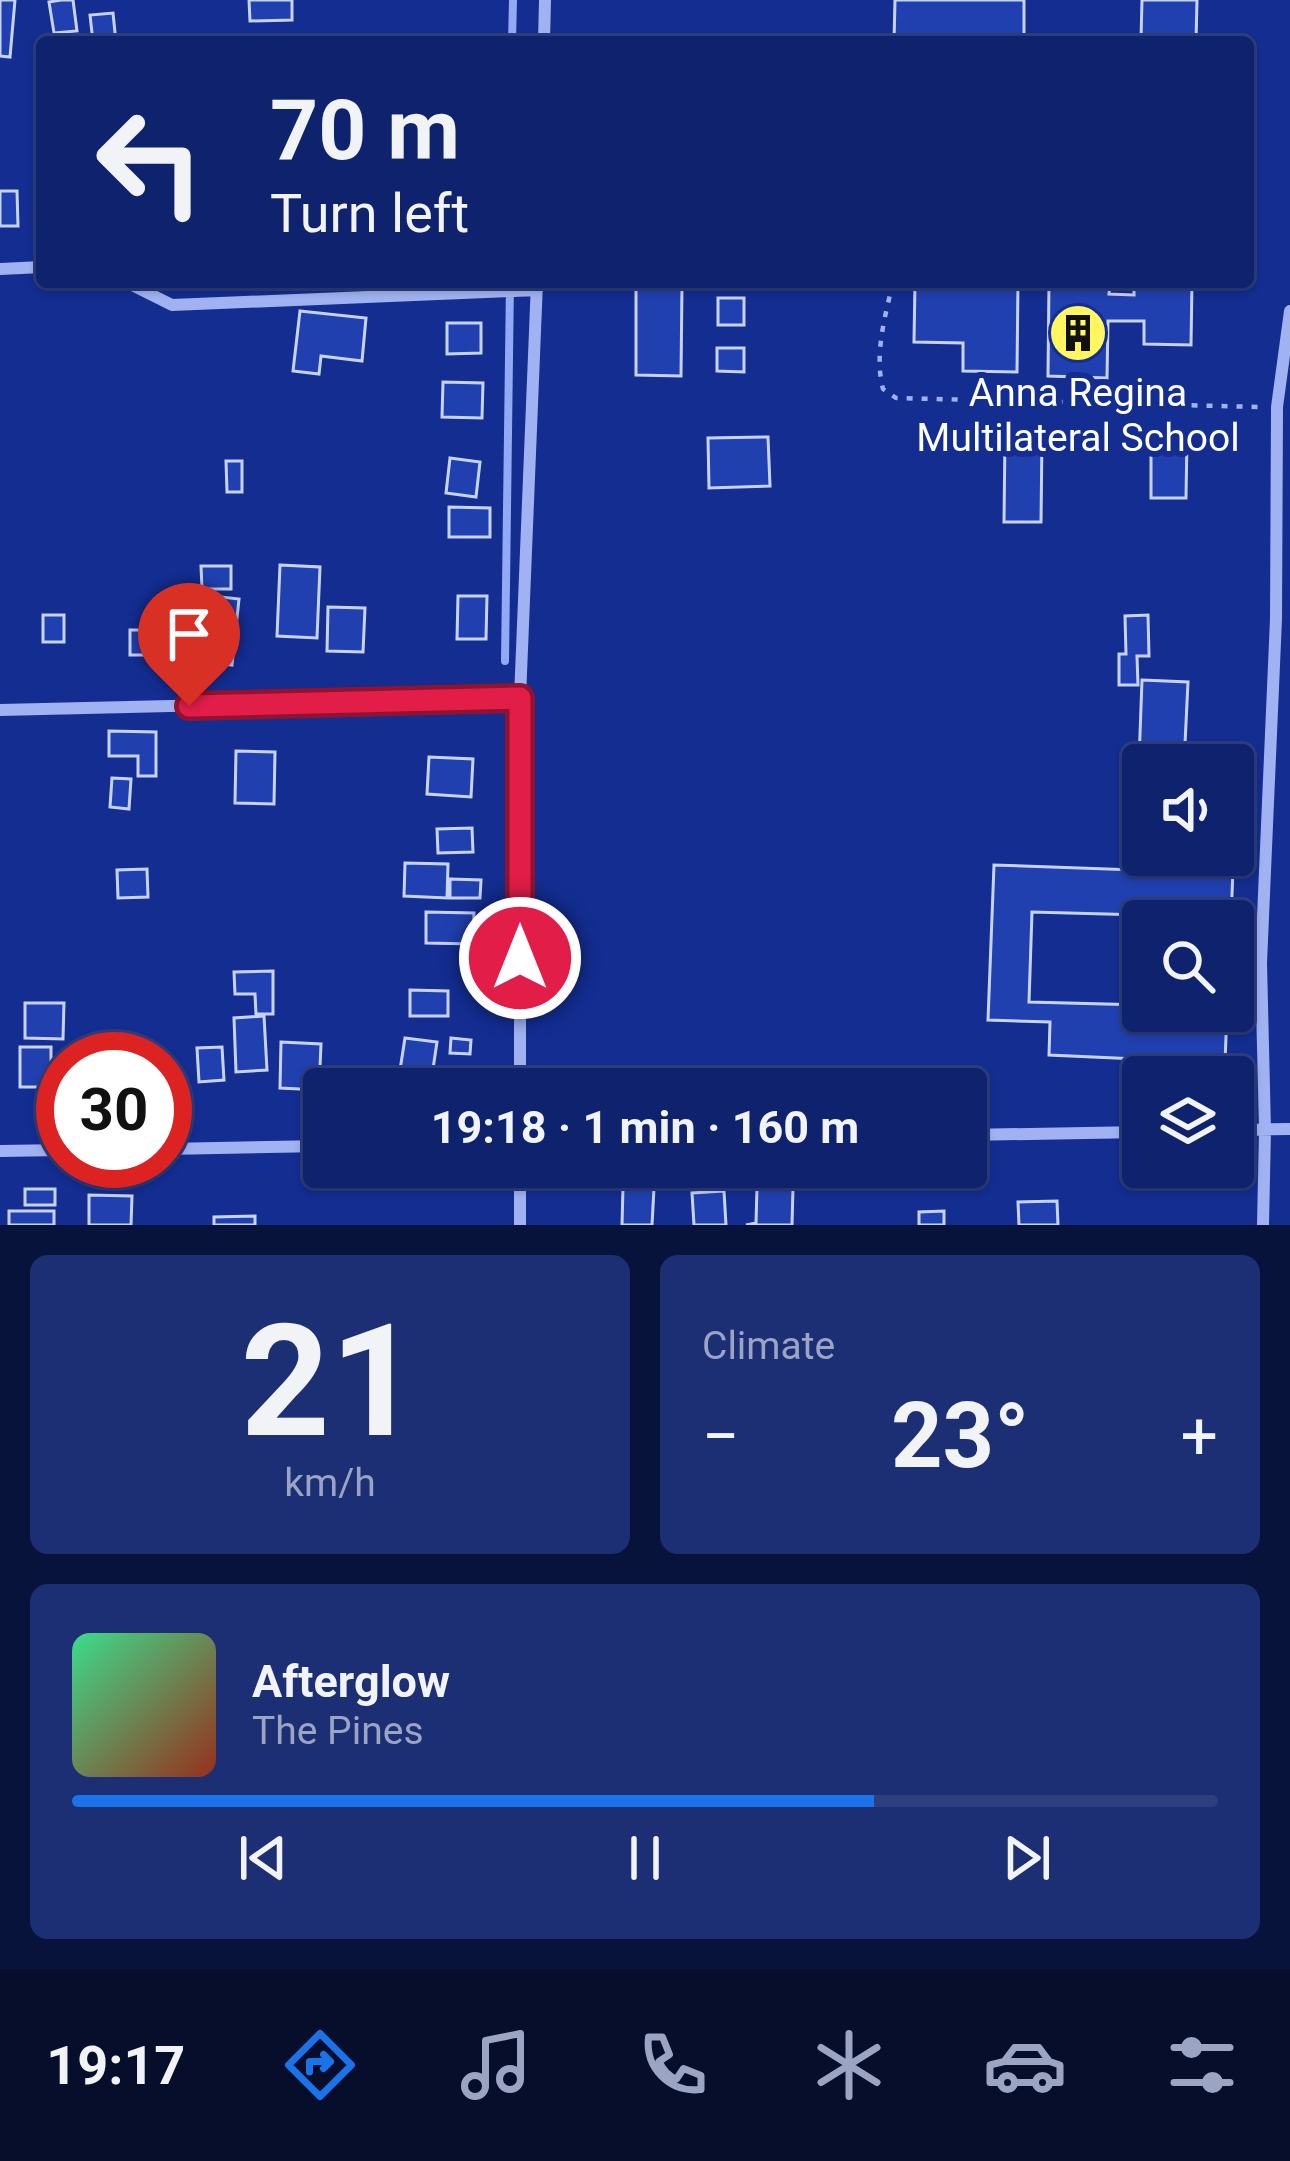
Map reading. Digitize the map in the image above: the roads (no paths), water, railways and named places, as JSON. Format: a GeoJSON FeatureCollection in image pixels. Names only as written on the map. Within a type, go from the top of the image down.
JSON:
{"type":"FeatureCollection","features":[{"type":"Feature","properties":{"kind":"street"},"geometry":{"type":"LineString","coordinates":[[544,36],[545,0]]}},
{"type":"Feature","properties":{"kind":"street"},"geometry":{"type":"LineString","coordinates":[[0,268],[36,267]]}},
{"type":"Feature","properties":{"kind":"street"},"geometry":{"type":"LineString","coordinates":[[139,288],[172,304],[525,288]]}},
{"type":"Feature","properties":{"kind":"street"},"geometry":{"type":"LineString","coordinates":[[520,1068],[520,698],[532,288]]}},
{"type":"Feature","properties":{"kind":"street"},"geometry":{"type":"LineString","coordinates":[[1264,1225],[1261,963],[1283,618],[1277,407],[1290,311]]}},
{"type":"Feature","properties":{"kind":"street"},"geometry":{"type":"LineString","coordinates":[[0,710],[520,698]]}},
{"type":"Feature","properties":{"kind":"street"},"geometry":{"type":"LineString","coordinates":[[1254,1130],[1290,1129]]}},
{"type":"Feature","properties":{"kind":"street"},"geometry":{"type":"LineString","coordinates":[[987,1135],[1122,1132]]}},
{"type":"Feature","properties":{"kind":"street"},"geometry":{"type":"LineString","coordinates":[[192,1148],[303,1146]]}},
{"type":"Feature","properties":{"kind":"street"},"geometry":{"type":"LineString","coordinates":[[0,1151],[36,1150]]}},
{"type":"Feature","properties":{"kind":"street"},"geometry":{"type":"LineString","coordinates":[[520,1188],[520,1225]]}},
{"type":"Feature","properties":{"kind":"waterway"},"geometry":{"type":"LineString","coordinates":[[512,36],[513,0]]}},
{"type":"Feature","properties":{"kind":"waterway"},"geometry":{"type":"LineString","coordinates":[[505,661],[510,288]]}},
{"type":"Feature","properties":{"kind":"place","name":"Anna Regina Multilateral School"},"geometry":{"type":"Point","coordinates":[1078,333]}}]}
